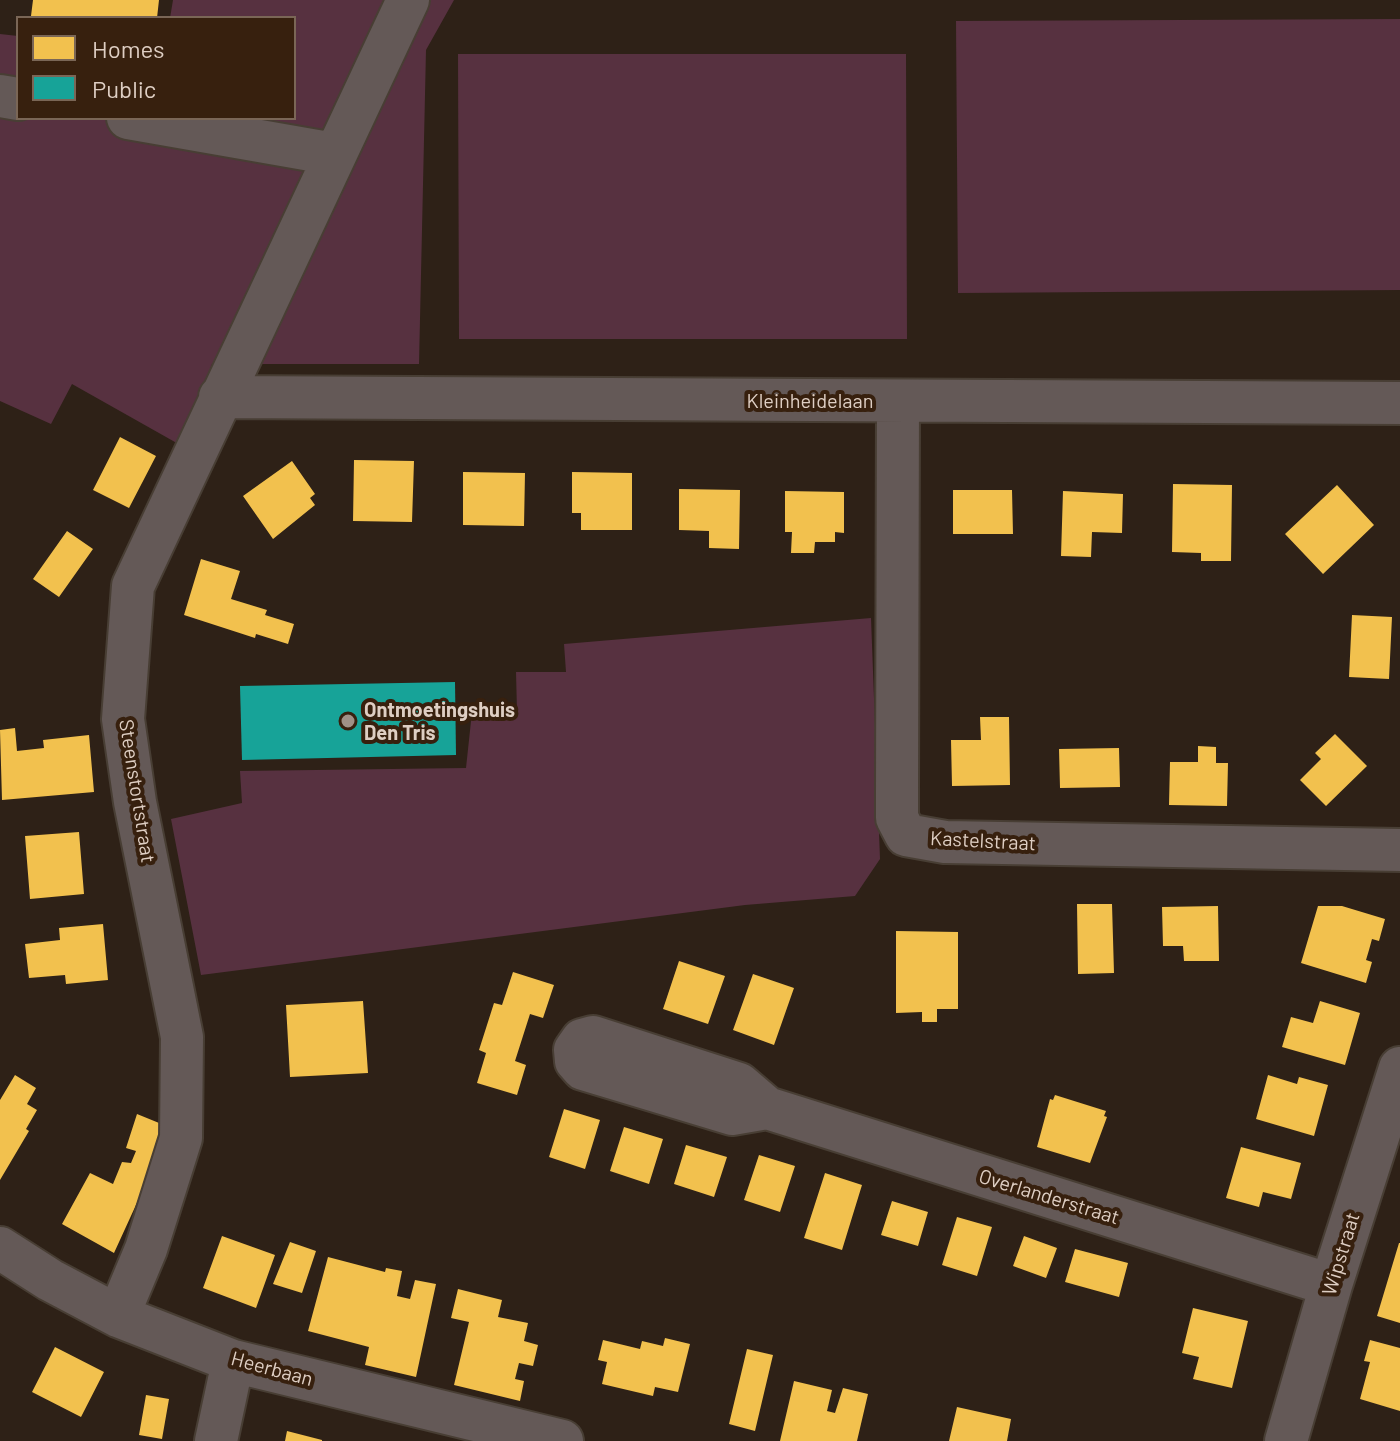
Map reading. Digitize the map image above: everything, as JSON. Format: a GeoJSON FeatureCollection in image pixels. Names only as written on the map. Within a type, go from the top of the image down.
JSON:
{"type":"FeatureCollection","features":[{"type":"Feature","properties":{"kind":"street","name":"Steenstortstraat"},"geometry":{"type":"LineString","coordinates":[[118,1316],[146,1249],[181,1138],[182,1037],[135,802],[123,719],[133,586],[408,0]]}},
{"type":"Feature","properties":{"kind":"street"},"geometry":{"type":"LineString","coordinates":[[139,120],[334,154]]}},
{"type":"Feature","properties":{"kind":"street","name":"Kleinheidelaan"},"geometry":{"type":"LineString","coordinates":[[220,397],[1400,403]]}},
{"type":"Feature","properties":{"kind":"street","name":"Kastelstraat"},"geometry":{"type":"LineString","coordinates":[[898,401],[897,818],[906,835],[945,842],[1400,850]]}},
{"type":"Feature","properties":{"kind":"street","name":"Wipstraat"},"geometry":{"type":"LineString","coordinates":[[1286,1441],[1331,1285],[1400,1068]]}},
{"type":"Feature","properties":{"kind":"street","name":"Overlanderstraat"},"geometry":{"type":"LineString","coordinates":[[767,1108],[1331,1285]]}},
{"type":"Feature","properties":{"kind":"street","name":"Heerbaan"},"geometry":{"type":"LineString","coordinates":[[0,1248],[50,1280],[118,1316],[233,1361],[562,1441]]}},
{"type":"Feature","properties":{"kind":"street"},"geometry":{"type":"LineString","coordinates":[[216,1441],[233,1361]]}},
{"type":"Feature","properties":{"kind":"shaded area"},"geometry":{"type":"Polygon","coordinates":[[[173,0],[454,0],[426,50],[419,364],[212,364],[182,446],[72,384],[51,424],[0,401],[0,34],[16,36],[16,120],[296,120],[296,16],[170,16],[173,0]]]}},
{"type":"Feature","properties":{"kind":"shaded area"},"geometry":{"type":"Polygon","coordinates":[[[1400,19],[1400,290],[958,293],[956,21],[1400,19]]]}},
{"type":"Feature","properties":{"kind":"shaded area"},"geometry":{"type":"Polygon","coordinates":[[[458,54],[906,54],[907,339],[459,339],[458,54]]]}},
{"type":"Feature","properties":{"kind":"shaded area"},"geometry":{"type":"Polygon","coordinates":[[[871,618],[880,859],[855,896],[745,905],[201,975],[171,819],[242,803],[240,771],[466,768],[472,712],[517,711],[516,672],[566,672],[564,644],[871,618]]]}},
{"type":"Feature","properties":{"kind":"building: Homes"},"geometry":{"type":"Polygon","coordinates":[[[33,0],[159,0],[157,16],[31,16],[33,0]]]}},
{"type":"Feature","properties":{"kind":"building: Homes"},"geometry":{"type":"Polygon","coordinates":[[[120,437],[156,456],[129,508],[93,490],[120,437]]]}},
{"type":"Feature","properties":{"kind":"building: Homes"},"geometry":{"type":"Polygon","coordinates":[[[354,460],[414,461],[412,522],[353,521],[354,460]]]}},
{"type":"Feature","properties":{"kind":"building: Homes"},"geometry":{"type":"Polygon","coordinates":[[[292,461],[315,494],[310,498],[315,505],[273,539],[243,496],[292,461]]]}},
{"type":"Feature","properties":{"kind":"building: Homes"},"geometry":{"type":"Polygon","coordinates":[[[463,472],[525,473],[524,526],[463,525],[463,472]]]}},
{"type":"Feature","properties":{"kind":"building: Homes"},"geometry":{"type":"Polygon","coordinates":[[[572,472],[632,473],[632,530],[581,530],[581,513],[572,513],[572,472]]]}},
{"type":"Feature","properties":{"kind":"building: Homes"},"geometry":{"type":"Polygon","coordinates":[[[1173,484],[1232,485],[1231,561],[1201,561],[1201,553],[1172,552],[1173,484]]]}},
{"type":"Feature","properties":{"kind":"building: Homes"},"geometry":{"type":"Polygon","coordinates":[[[1337,485],[1374,525],[1323,574],[1285,534],[1337,485]]]}},
{"type":"Feature","properties":{"kind":"building: Homes"},"geometry":{"type":"Polygon","coordinates":[[[679,489],[740,490],[739,549],[709,548],[709,531],[679,530],[679,489]]]}},
{"type":"Feature","properties":{"kind":"building: Homes"},"geometry":{"type":"Polygon","coordinates":[[[953,490],[1012,490],[1013,534],[953,534],[953,490]]]}},
{"type":"Feature","properties":{"kind":"building: Homes"},"geometry":{"type":"Polygon","coordinates":[[[785,491],[844,492],[844,533],[835,532],[835,542],[815,542],[814,553],[791,553],[792,532],[785,532],[785,491]]]}},
{"type":"Feature","properties":{"kind":"building: Homes"},"geometry":{"type":"Polygon","coordinates":[[[1063,491],[1123,494],[1122,533],[1092,532],[1091,557],[1061,556],[1063,491]]]}},
{"type":"Feature","properties":{"kind":"building: Homes"},"geometry":{"type":"Polygon","coordinates":[[[67,531],[93,549],[59,597],[33,579],[67,531]]]}},
{"type":"Feature","properties":{"kind":"building: Homes"},"geometry":{"type":"Polygon","coordinates":[[[201,559],[240,571],[231,599],[267,610],[265,615],[294,624],[288,644],[256,634],[255,638],[184,615],[201,559]]]}},
{"type":"Feature","properties":{"kind":"building: Homes"},"geometry":{"type":"Polygon","coordinates":[[[1352,615],[1392,617],[1389,679],[1349,677],[1352,615]]]}},
{"type":"Feature","properties":{"kind":"building: Homes"},"geometry":{"type":"Polygon","coordinates":[[[980,717],[1009,717],[1010,785],[952,786],[951,740],[981,740],[980,717]]]}},
{"type":"Feature","properties":{"kind":"building: Homes"},"geometry":{"type":"Polygon","coordinates":[[[15,728],[17,751],[44,748],[43,740],[89,735],[94,792],[2,800],[0,730],[15,728]]]}},
{"type":"Feature","properties":{"kind":"building: Homes"},"geometry":{"type":"Polygon","coordinates":[[[1335,734],[1367,766],[1326,806],[1300,780],[1321,759],[1315,753],[1335,734]]]}},
{"type":"Feature","properties":{"kind":"building: Homes"},"geometry":{"type":"Polygon","coordinates":[[[1198,746],[1216,747],[1216,763],[1228,763],[1227,806],[1169,805],[1170,762],[1198,762],[1198,746]]]}},
{"type":"Feature","properties":{"kind":"building: Homes"},"geometry":{"type":"Polygon","coordinates":[[[1119,748],[1120,787],[1060,788],[1059,749],[1119,748]]]}},
{"type":"Feature","properties":{"kind":"building: Homes"},"geometry":{"type":"Polygon","coordinates":[[[79,832],[84,894],[30,899],[25,836],[79,832]]]}},
{"type":"Feature","properties":{"kind":"building: Homes"},"geometry":{"type":"Polygon","coordinates":[[[1077,904],[1112,904],[1114,973],[1078,974],[1077,904]]]}},
{"type":"Feature","properties":{"kind":"building: Homes"},"geometry":{"type":"Polygon","coordinates":[[[1218,906],[1219,961],[1184,961],[1183,946],[1163,946],[1162,907],[1218,906]]]}},
{"type":"Feature","properties":{"kind":"building: Homes"},"geometry":{"type":"Polygon","coordinates":[[[1318,906],[1342,906],[1385,919],[1379,941],[1372,939],[1366,960],[1372,962],[1366,983],[1301,963],[1318,906]]]}},
{"type":"Feature","properties":{"kind":"building: Homes"},"geometry":{"type":"Polygon","coordinates":[[[103,924],[108,980],[66,984],[65,975],[29,978],[25,944],[60,940],[59,928],[103,924]]]}},
{"type":"Feature","properties":{"kind":"building: Homes"},"geometry":{"type":"Polygon","coordinates":[[[896,931],[958,932],[958,1009],[937,1009],[937,1022],[922,1022],[922,1012],[896,1013],[896,931]]]}},
{"type":"Feature","properties":{"kind":"building: Homes"},"geometry":{"type":"Polygon","coordinates":[[[679,961],[725,976],[708,1024],[663,1009],[679,961]]]}},
{"type":"Feature","properties":{"kind":"building: Homes"},"geometry":{"type":"Polygon","coordinates":[[[513,972],[554,985],[543,1018],[530,1014],[515,1061],[526,1065],[517,1095],[477,1083],[486,1053],[479,1050],[494,1003],[502,1005],[513,972]]]}},
{"type":"Feature","properties":{"kind":"building: Homes"},"geometry":{"type":"Polygon","coordinates":[[[753,974],[794,988],[774,1045],[733,1030],[753,974]]]}},
{"type":"Feature","properties":{"kind":"building: Homes"},"geometry":{"type":"Polygon","coordinates":[[[363,1001],[368,1073],[290,1077],[286,1005],[363,1001]]]}},
{"type":"Feature","properties":{"kind":"building: Homes"},"geometry":{"type":"Polygon","coordinates":[[[1320,1001],[1360,1013],[1345,1065],[1282,1047],[1291,1017],[1313,1023],[1320,1001]]]}},
{"type":"Feature","properties":{"kind":"building: Homes"},"geometry":{"type":"Polygon","coordinates":[[[15,1075],[36,1088],[27,1104],[37,1110],[26,1129],[29,1131],[0,1180],[0,1100],[15,1075]]]}},
{"type":"Feature","properties":{"kind":"building: Homes"},"geometry":{"type":"Polygon","coordinates":[[[1268,1075],[1297,1084],[1299,1077],[1328,1085],[1314,1136],[1256,1119],[1268,1075]]]}},
{"type":"Feature","properties":{"kind":"building: Homes"},"geometry":{"type":"Polygon","coordinates":[[[1055,1095],[1106,1111],[1104,1116],[1107,1117],[1090,1163],[1037,1147],[1050,1099],[1053,1100],[1055,1095]]]}},
{"type":"Feature","properties":{"kind":"building: Homes"},"geometry":{"type":"Polygon","coordinates":[[[564,1109],[600,1120],[585,1169],[549,1157],[564,1109]]]}},
{"type":"Feature","properties":{"kind":"building: Homes"},"geometry":{"type":"Polygon","coordinates":[[[137,1114],[164,1125],[141,1194],[114,1253],[62,1224],[90,1173],[113,1184],[122,1162],[131,1163],[136,1151],[126,1148],[137,1114]]]}},
{"type":"Feature","properties":{"kind":"building: Homes"},"geometry":{"type":"Polygon","coordinates":[[[624,1127],[663,1139],[649,1184],[610,1171],[624,1127]]]}},
{"type":"Feature","properties":{"kind":"building: Homes"},"geometry":{"type":"Polygon","coordinates":[[[686,1145],[727,1157],[714,1197],[674,1184],[686,1145]]]}},
{"type":"Feature","properties":{"kind":"building: Homes"},"geometry":{"type":"Polygon","coordinates":[[[1241,1147],[1301,1163],[1291,1199],[1263,1192],[1259,1207],[1226,1198],[1241,1147]]]}},
{"type":"Feature","properties":{"kind":"building: Homes"},"geometry":{"type":"Polygon","coordinates":[[[759,1155],[795,1166],[780,1212],[744,1200],[759,1155]]]}},
{"type":"Feature","properties":{"kind":"building: Homes"},"geometry":{"type":"Polygon","coordinates":[[[825,1173],[862,1185],[842,1250],[804,1238],[825,1173]]]}},
{"type":"Feature","properties":{"kind":"building: Homes"},"geometry":{"type":"Polygon","coordinates":[[[892,1201],[928,1212],[918,1246],[881,1235],[892,1201]]]}},
{"type":"Feature","properties":{"kind":"building: Homes"},"geometry":{"type":"Polygon","coordinates":[[[957,1217],[992,1227],[977,1276],[942,1265],[957,1217]]]}},
{"type":"Feature","properties":{"kind":"building: Homes"},"geometry":{"type":"Polygon","coordinates":[[[222,1236],[275,1255],[256,1308],[203,1288],[222,1236]]]}},
{"type":"Feature","properties":{"kind":"building: Homes"},"geometry":{"type":"Polygon","coordinates":[[[1024,1236],[1057,1248],[1046,1278],[1013,1266],[1024,1236]]]}},
{"type":"Feature","properties":{"kind":"building: Homes"},"geometry":{"type":"Polygon","coordinates":[[[290,1242],[316,1251],[302,1293],[273,1284],[290,1242]]]}},
{"type":"Feature","properties":{"kind":"building: Homes"},"geometry":{"type":"Polygon","coordinates":[[[1400,1243],[1400,1323],[1377,1316],[1400,1243]]]}},
{"type":"Feature","properties":{"kind":"building: Homes"},"geometry":{"type":"Polygon","coordinates":[[[1075,1249],[1128,1263],[1119,1297],[1065,1282],[1075,1249]]]}},
{"type":"Feature","properties":{"kind":"building: Homes"},"geometry":{"type":"Polygon","coordinates":[[[328,1257],[385,1272],[386,1268],[402,1271],[397,1296],[410,1299],[415,1280],[436,1284],[416,1377],[365,1365],[369,1347],[308,1331],[328,1257]]]}},
{"type":"Feature","properties":{"kind":"building: Homes"},"geometry":{"type":"Polygon","coordinates":[[[458,1289],[502,1300],[498,1317],[528,1323],[524,1341],[538,1345],[533,1366],[519,1363],[515,1379],[524,1381],[520,1401],[454,1385],[469,1322],[451,1318],[458,1289]]]}},
{"type":"Feature","properties":{"kind":"building: Homes"},"geometry":{"type":"Polygon","coordinates":[[[1193,1308],[1248,1321],[1232,1388],[1193,1379],[1199,1357],[1182,1353],[1193,1308]]]}},
{"type":"Feature","properties":{"kind":"building: Homes"},"geometry":{"type":"Polygon","coordinates":[[[665,1338],[690,1344],[678,1392],[655,1387],[653,1396],[602,1384],[607,1362],[598,1360],[603,1340],[640,1349],[642,1341],[663,1346],[665,1338]]]}},
{"type":"Feature","properties":{"kind":"building: Homes"},"geometry":{"type":"Polygon","coordinates":[[[1370,1340],[1400,1348],[1400,1411],[1360,1399],[1370,1362],[1364,1361],[1370,1340]]]}},
{"type":"Feature","properties":{"kind":"building: Homes"},"geometry":{"type":"Polygon","coordinates":[[[55,1347],[104,1372],[81,1417],[32,1392],[55,1347]]]}},
{"type":"Feature","properties":{"kind":"building: Homes"},"geometry":{"type":"Polygon","coordinates":[[[747,1349],[773,1355],[755,1431],[729,1424],[747,1349]]]}},
{"type":"Feature","properties":{"kind":"building: Homes"},"geometry":{"type":"Polygon","coordinates":[[[794,1381],[832,1390],[827,1411],[835,1413],[843,1388],[868,1394],[857,1441],[780,1441],[794,1381]]]}},
{"type":"Feature","properties":{"kind":"building: Homes"},"geometry":{"type":"Polygon","coordinates":[[[146,1395],[169,1399],[162,1439],[139,1435],[146,1395]]]}},
{"type":"Feature","properties":{"kind":"building: Homes"},"geometry":{"type":"Polygon","coordinates":[[[957,1407],[1011,1419],[1007,1441],[949,1441],[957,1407]]]}},
{"type":"Feature","properties":{"kind":"building: Homes"},"geometry":{"type":"Polygon","coordinates":[[[287,1431],[322,1440],[322,1441],[285,1441],[287,1431]]]}},
{"type":"Feature","properties":{"kind":"building: Public","name":"Ontmoetingshuis Den Tris"},"geometry":{"type":"Polygon","coordinates":[[[455,682],[456,755],[242,760],[240,686],[455,682]]]}},
{"type":"Feature","properties":{"kind":"place","name":"Ontmoetingshuis Den Tris"},"geometry":{"type":"Point","coordinates":[348,721]}}]}
